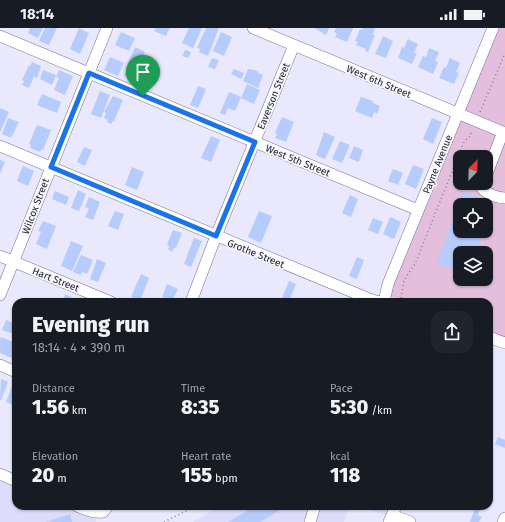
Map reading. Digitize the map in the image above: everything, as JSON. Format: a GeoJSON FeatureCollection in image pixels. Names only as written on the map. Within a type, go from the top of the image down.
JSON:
{"type":"FeatureCollection","features":[{"type":"Feature","properties":{"kind":"street","name":"Wilcox Street"},"geometry":{"type":"LineString","coordinates":[[0,295],[107,28]]}},
{"type":"Feature","properties":{"kind":"street","name":"West 6th Street"},"geometry":{"type":"LineString","coordinates":[[253,28],[504,132]]}},
{"type":"Feature","properties":{"kind":"street","name":"Payne Avenue"},"geometry":{"type":"LineString","coordinates":[[383,298],[493,28]]}},
{"type":"Feature","properties":{"kind":"street","name":"West 5th Street"},"geometry":{"type":"LineString","coordinates":[[0,36],[418,210]]}},
{"type":"Feature","properties":{"kind":"street","name":"Eaverson Street"},"geometry":{"type":"LineString","coordinates":[[193,298],[216,236],[294,45]]}},
{"type":"Feature","properties":{"kind":"street"},"geometry":{"type":"LineString","coordinates":[[493,159],[504,132]]}},
{"type":"Feature","properties":{"kind":"street","name":"Grothe Street"},"geometry":{"type":"LineString","coordinates":[[0,146],[367,298]]}},
{"type":"Feature","properties":{"kind":"street"},"geometry":{"type":"LineString","coordinates":[[484,190],[498,197],[505,198]]}},
{"type":"Feature","properties":{"kind":"street","name":"Hart Street"},"geometry":{"type":"LineString","coordinates":[[0,256],[101,298]]}},
{"type":"Feature","properties":{"kind":"street"},"geometry":{"type":"LineString","coordinates":[[493,338],[505,343]]}},
{"type":"Feature","properties":{"kind":"street"},"geometry":{"type":"LineString","coordinates":[[0,365],[12,370]]}},
{"type":"Feature","properties":{"kind":"street"},"geometry":{"type":"LineString","coordinates":[[0,474],[12,479]]}},
{"type":"Feature","properties":{"kind":"street"},"geometry":{"type":"LineString","coordinates":[[86,510],[91,512],[101,510]]}},
{"type":"Feature","properties":{"kind":"street"},"geometry":{"type":"LineString","coordinates":[[310,522],[314,510]]}},
{"type":"Feature","properties":{"kind":"street"},"geometry":{"type":"LineString","coordinates":[[392,514],[410,522]]}},
{"type":"Feature","properties":{"kind":"street"},"geometry":{"type":"LineString","coordinates":[[503,522],[505,518]]}},
{"type":"Feature","properties":{"kind":"path"},"geometry":{"type":"LineString","coordinates":[[479,114],[505,53]]}},
{"type":"Feature","properties":{"kind":"path"},"geometry":{"type":"LineString","coordinates":[[401,298],[404,280],[415,264],[464,142],[470,136],[474,128]]}},
{"type":"Feature","properties":{"kind":"path"},"geometry":{"type":"LineString","coordinates":[[164,522],[188,510]]}},
{"type":"Feature","properties":{"kind":"shaded area"},"geometry":{"type":"Polygon","coordinates":[[[499,28],[505,28],[505,338],[493,333],[493,298],[396,298],[388,296],[499,28]]]}},
{"type":"Feature","properties":{"kind":"shaded area"},"geometry":{"type":"Polygon","coordinates":[[[0,478],[12,483],[12,510],[74,510],[95,519],[96,522],[0,522],[0,478]]]}},
{"type":"Feature","properties":{"kind":"shaded area"},"geometry":{"type":"Polygon","coordinates":[[[213,510],[348,510],[344,522],[193,522],[213,510]]]}},
{"type":"Feature","properties":{"kind":"shaded area"},"geometry":{"type":"Polygon","coordinates":[[[371,510],[388,510],[386,516],[371,510]]]}},
{"type":"Feature","properties":{"kind":"building"},"geometry":{"type":"Polygon","coordinates":[[[30,28],[43,28],[38,38],[28,33],[30,28]]]}},
{"type":"Feature","properties":{"kind":"building"},"geometry":{"type":"Polygon","coordinates":[[[45,28],[57,28],[49,45],[39,41],[45,28]]]}},
{"type":"Feature","properties":{"kind":"building"},"geometry":{"type":"Polygon","coordinates":[[[79,28],[89,33],[80,54],[70,49],[79,28]]]}},
{"type":"Feature","properties":{"kind":"building"},"geometry":{"type":"Polygon","coordinates":[[[156,28],[170,28],[166,36],[154,31],[156,28]]]}},
{"type":"Feature","properties":{"kind":"building"},"geometry":{"type":"Polygon","coordinates":[[[189,28],[202,28],[193,48],[182,43],[189,28]]]}},
{"type":"Feature","properties":{"kind":"building"},"geometry":{"type":"Polygon","coordinates":[[[206,28],[219,28],[208,56],[199,52],[200,49],[197,48],[206,28]]]}},
{"type":"Feature","properties":{"kind":"building"},"geometry":{"type":"Polygon","coordinates":[[[314,28],[329,28],[326,35],[314,28]]]}},
{"type":"Feature","properties":{"kind":"building"},"geometry":{"type":"Polygon","coordinates":[[[336,28],[353,28],[347,42],[335,37],[337,33],[334,32],[336,28]]]}},
{"type":"Feature","properties":{"kind":"building"},"geometry":{"type":"Polygon","coordinates":[[[363,28],[375,28],[373,35],[375,35],[368,52],[365,51],[366,49],[356,45],[358,42],[355,41],[360,29],[362,30],[363,28]]]}},
{"type":"Feature","properties":{"kind":"building"},"geometry":{"type":"Polygon","coordinates":[[[121,32],[135,38],[129,51],[115,45],[121,32]]]}},
{"type":"Feature","properties":{"kind":"building"},"geometry":{"type":"Polygon","coordinates":[[[221,32],[232,37],[224,56],[213,51],[221,32]]]}},
{"type":"Feature","properties":{"kind":"building"},"geometry":{"type":"Polygon","coordinates":[[[383,36],[393,41],[386,58],[375,54],[383,36]]]}},
{"type":"Feature","properties":{"kind":"building"},"geometry":{"type":"Polygon","coordinates":[[[408,39],[418,44],[414,53],[417,53],[412,64],[398,58],[402,47],[404,48],[408,39]]]}},
{"type":"Feature","properties":{"kind":"building"},"geometry":{"type":"Polygon","coordinates":[[[135,47],[145,52],[133,80],[124,76],[135,47]]]}},
{"type":"Feature","properties":{"kind":"building"},"geometry":{"type":"Polygon","coordinates":[[[429,48],[439,52],[435,61],[438,62],[433,74],[418,67],[423,56],[426,57],[429,48]]]}},
{"type":"Feature","properties":{"kind":"building"},"geometry":{"type":"Polygon","coordinates":[[[185,50],[191,52],[188,58],[182,56],[185,50]]]}},
{"type":"Feature","properties":{"kind":"building"},"geometry":{"type":"Polygon","coordinates":[[[110,57],[124,63],[118,76],[104,70],[110,57]]]}},
{"type":"Feature","properties":{"kind":"building"},"geometry":{"type":"Polygon","coordinates":[[[146,57],[157,61],[146,86],[138,82],[144,68],[142,68],[146,57]]]}},
{"type":"Feature","properties":{"kind":"building"},"geometry":{"type":"Polygon","coordinates":[[[212,58],[219,60],[215,69],[208,67],[212,58]]]}},
{"type":"Feature","properties":{"kind":"building"},"geometry":{"type":"Polygon","coordinates":[[[450,58],[460,63],[456,72],[459,73],[454,84],[439,78],[444,67],[446,68],[450,58]]]}},
{"type":"Feature","properties":{"kind":"building"},"geometry":{"type":"Polygon","coordinates":[[[32,62],[41,66],[37,78],[34,76],[29,88],[22,85],[24,81],[22,80],[32,62]]]}},
{"type":"Feature","properties":{"kind":"building"},"geometry":{"type":"Polygon","coordinates":[[[234,69],[244,73],[241,79],[231,74],[234,69]]]}},
{"type":"Feature","properties":{"kind":"building"},"geometry":{"type":"Polygon","coordinates":[[[248,69],[258,71],[258,73],[263,75],[258,88],[243,81],[248,69]]]}},
{"type":"Feature","properties":{"kind":"building"},"geometry":{"type":"Polygon","coordinates":[[[43,70],[56,75],[52,85],[40,79],[43,70]]]}},
{"type":"Feature","properties":{"kind":"building"},"geometry":{"type":"Polygon","coordinates":[[[59,70],[73,76],[65,95],[54,90],[59,78],[56,77],[59,70]]]}},
{"type":"Feature","properties":{"kind":"building"},"geometry":{"type":"Polygon","coordinates":[[[247,84],[260,90],[254,104],[241,98],[247,84]]]}},
{"type":"Feature","properties":{"kind":"building"},"geometry":{"type":"Polygon","coordinates":[[[198,86],[206,89],[198,108],[190,105],[198,86]]]}},
{"type":"Feature","properties":{"kind":"building"},"geometry":{"type":"Polygon","coordinates":[[[100,91],[110,95],[101,118],[91,114],[100,91]]]}},
{"type":"Feature","properties":{"kind":"building"},"geometry":{"type":"Polygon","coordinates":[[[229,92],[241,97],[235,111],[228,108],[225,115],[220,113],[229,92]]]}},
{"type":"Feature","properties":{"kind":"building"},"geometry":{"type":"Polygon","coordinates":[[[42,94],[61,102],[57,113],[37,105],[42,94]]]}},
{"type":"Feature","properties":{"kind":"building"},"geometry":{"type":"Polygon","coordinates":[[[113,96],[123,100],[114,121],[111,124],[104,118],[106,113],[104,112],[113,96]]]}},
{"type":"Feature","properties":{"kind":"building"},"geometry":{"type":"Polygon","coordinates":[[[361,97],[373,101],[373,103],[380,106],[377,114],[374,112],[372,118],[355,111],[361,97]]]}},
{"type":"Feature","properties":{"kind":"building"},"geometry":{"type":"Polygon","coordinates":[[[0,108],[9,112],[0,132],[0,108]]]}},
{"type":"Feature","properties":{"kind":"building"},"geometry":{"type":"Polygon","coordinates":[[[282,117],[294,122],[286,142],[275,138],[277,134],[275,133],[282,117]]]}},
{"type":"Feature","properties":{"kind":"building"},"geometry":{"type":"Polygon","coordinates":[[[8,118],[19,122],[11,138],[2,134],[8,118]]]}},
{"type":"Feature","properties":{"kind":"building"},"geometry":{"type":"Polygon","coordinates":[[[432,118],[442,122],[433,144],[423,139],[432,118]]]}},
{"type":"Feature","properties":{"kind":"building"},"geometry":{"type":"Polygon","coordinates":[[[37,125],[51,130],[43,150],[42,149],[40,152],[30,148],[31,145],[29,144],[37,125]]]}},
{"type":"Feature","properties":{"kind":"building"},"geometry":{"type":"Polygon","coordinates":[[[324,132],[335,137],[325,159],[316,155],[324,132]]]}},
{"type":"Feature","properties":{"kind":"building"},"geometry":{"type":"Polygon","coordinates":[[[211,136],[220,140],[211,162],[201,158],[211,136]]]}},
{"type":"Feature","properties":{"kind":"building"},"geometry":{"type":"Polygon","coordinates":[[[340,141],[350,145],[342,163],[332,159],[340,141]]]}},
{"type":"Feature","properties":{"kind":"building"},"geometry":{"type":"Polygon","coordinates":[[[354,146],[363,150],[359,162],[349,158],[354,146]]]}},
{"type":"Feature","properties":{"kind":"building"},"geometry":{"type":"Polygon","coordinates":[[[84,147],[92,150],[85,166],[77,162],[84,147]]]}},
{"type":"Feature","properties":{"kind":"building"},"geometry":{"type":"Polygon","coordinates":[[[0,160],[5,162],[0,174],[0,160]]]}},
{"type":"Feature","properties":{"kind":"building"},"geometry":{"type":"Polygon","coordinates":[[[413,165],[424,169],[416,189],[405,184],[413,165]]]}},
{"type":"Feature","properties":{"kind":"building"},"geometry":{"type":"Polygon","coordinates":[[[23,166],[34,171],[28,186],[17,181],[23,166]]]}},
{"type":"Feature","properties":{"kind":"building"},"geometry":{"type":"Polygon","coordinates":[[[132,167],[144,172],[137,190],[125,185],[132,167]]]}},
{"type":"Feature","properties":{"kind":"building"},"geometry":{"type":"Polygon","coordinates":[[[393,169],[403,173],[398,185],[388,181],[393,169]]]}},
{"type":"Feature","properties":{"kind":"building"},"geometry":{"type":"Polygon","coordinates":[[[78,190],[86,194],[79,211],[71,208],[78,190]]]}},
{"type":"Feature","properties":{"kind":"building"},"geometry":{"type":"Polygon","coordinates":[[[55,191],[69,197],[66,205],[52,199],[55,191]]]}},
{"type":"Feature","properties":{"kind":"building"},"geometry":{"type":"Polygon","coordinates":[[[463,192],[480,198],[461,198],[463,192]]]}},
{"type":"Feature","properties":{"kind":"building"},"geometry":{"type":"Polygon","coordinates":[[[350,195],[358,199],[351,217],[342,213],[350,195]]]}},
{"type":"Feature","properties":{"kind":"building"},"geometry":{"type":"Polygon","coordinates":[[[89,197],[100,202],[93,220],[85,217],[89,209],[85,207],[89,197]]]}},
{"type":"Feature","properties":{"kind":"building"},"geometry":{"type":"Polygon","coordinates":[[[115,211],[124,214],[118,230],[108,226],[115,211]]]}},
{"type":"Feature","properties":{"kind":"building"},"geometry":{"type":"Polygon","coordinates":[[[259,211],[272,216],[261,243],[248,237],[259,211]]]}},
{"type":"Feature","properties":{"kind":"building"},"geometry":{"type":"Polygon","coordinates":[[[390,217],[401,222],[394,239],[383,234],[390,217]]]}},
{"type":"Feature","properties":{"kind":"building"},"geometry":{"type":"Polygon","coordinates":[[[373,218],[383,222],[378,234],[368,230],[373,218]]]}},
{"type":"Feature","properties":{"kind":"building"},"geometry":{"type":"Polygon","coordinates":[[[453,219],[453,238],[481,238],[479,246],[453,246],[453,269],[437,263],[453,219]]]}},
{"type":"Feature","properties":{"kind":"building"},"geometry":{"type":"Polygon","coordinates":[[[43,221],[56,226],[47,249],[36,244],[41,232],[38,231],[43,221]]]}},
{"type":"Feature","properties":{"kind":"building"},"geometry":{"type":"Polygon","coordinates":[[[173,230],[182,233],[176,248],[174,248],[172,252],[168,249],[169,246],[167,244],[173,230]]]}},
{"type":"Feature","properties":{"kind":"building"},"geometry":{"type":"Polygon","coordinates":[[[194,238],[202,241],[191,267],[184,264],[194,238]]]}},
{"type":"Feature","properties":{"kind":"building"},"geometry":{"type":"Polygon","coordinates":[[[71,241],[83,246],[72,271],[61,266],[71,241]]]}},
{"type":"Feature","properties":{"kind":"building"},"geometry":{"type":"Polygon","coordinates":[[[81,255],[93,260],[87,274],[82,272],[81,275],[73,272],[81,255]]]}},
{"type":"Feature","properties":{"kind":"building"},"geometry":{"type":"Polygon","coordinates":[[[357,257],[364,260],[357,279],[349,276],[357,257]]]}},
{"type":"Feature","properties":{"kind":"building"},"geometry":{"type":"Polygon","coordinates":[[[97,259],[106,263],[98,282],[90,279],[97,259]]]}},
{"type":"Feature","properties":{"kind":"building"},"geometry":{"type":"Polygon","coordinates":[[[141,274],[149,278],[141,298],[131,297],[141,274]]]}},
{"type":"Feature","properties":{"kind":"building"},"geometry":{"type":"Polygon","coordinates":[[[289,281],[296,284],[290,298],[282,298],[289,281]]]}},
{"type":"Feature","properties":{"kind":"building"},"geometry":{"type":"Polygon","coordinates":[[[167,284],[178,289],[174,298],[162,297],[167,284]]]}},
{"type":"Feature","properties":{"kind":"building"},"geometry":{"type":"Polygon","coordinates":[[[65,294],[72,297],[72,298],[64,298],[65,294]]]}},
{"type":"Feature","properties":{"kind":"building"},"geometry":{"type":"Polygon","coordinates":[[[6,320],[12,322],[12,334],[2,330],[6,320]]]}},
{"type":"Feature","properties":{"kind":"building"},"geometry":{"type":"Polygon","coordinates":[[[1,337],[12,341],[12,358],[0,353],[1,337]]]}},
{"type":"Feature","properties":{"kind":"building"},"geometry":{"type":"Polygon","coordinates":[[[1,379],[8,382],[0,400],[1,379]]]}},
{"type":"Feature","properties":{"kind":"building"},"geometry":{"type":"Polygon","coordinates":[[[12,386],[12,404],[6,402],[12,386]]]}},
{"type":"Feature","properties":{"kind":"building"},"geometry":{"type":"Polygon","coordinates":[[[498,437],[505,440],[505,448],[495,444],[498,437]]]}},
{"type":"Feature","properties":{"kind":"building"},"geometry":{"type":"Polygon","coordinates":[[[249,510],[280,510],[260,522],[228,522],[249,510]]]}},
{"type":"Feature","properties":{"kind":"building"},"geometry":{"type":"Polygon","coordinates":[[[474,510],[480,510],[477,515],[482,517],[479,522],[470,522],[474,510]]]}},
{"type":"Feature","properties":{"kind":"building"},"geometry":{"type":"Polygon","coordinates":[[[70,514],[72,522],[46,522],[70,514]]]}},
{"type":"Feature","properties":{"kind":"route"},"geometry":{"type":"LineString","coordinates":[[89,73],[143,96],[255,142],[216,236],[51,167],[89,73]]}}]}
